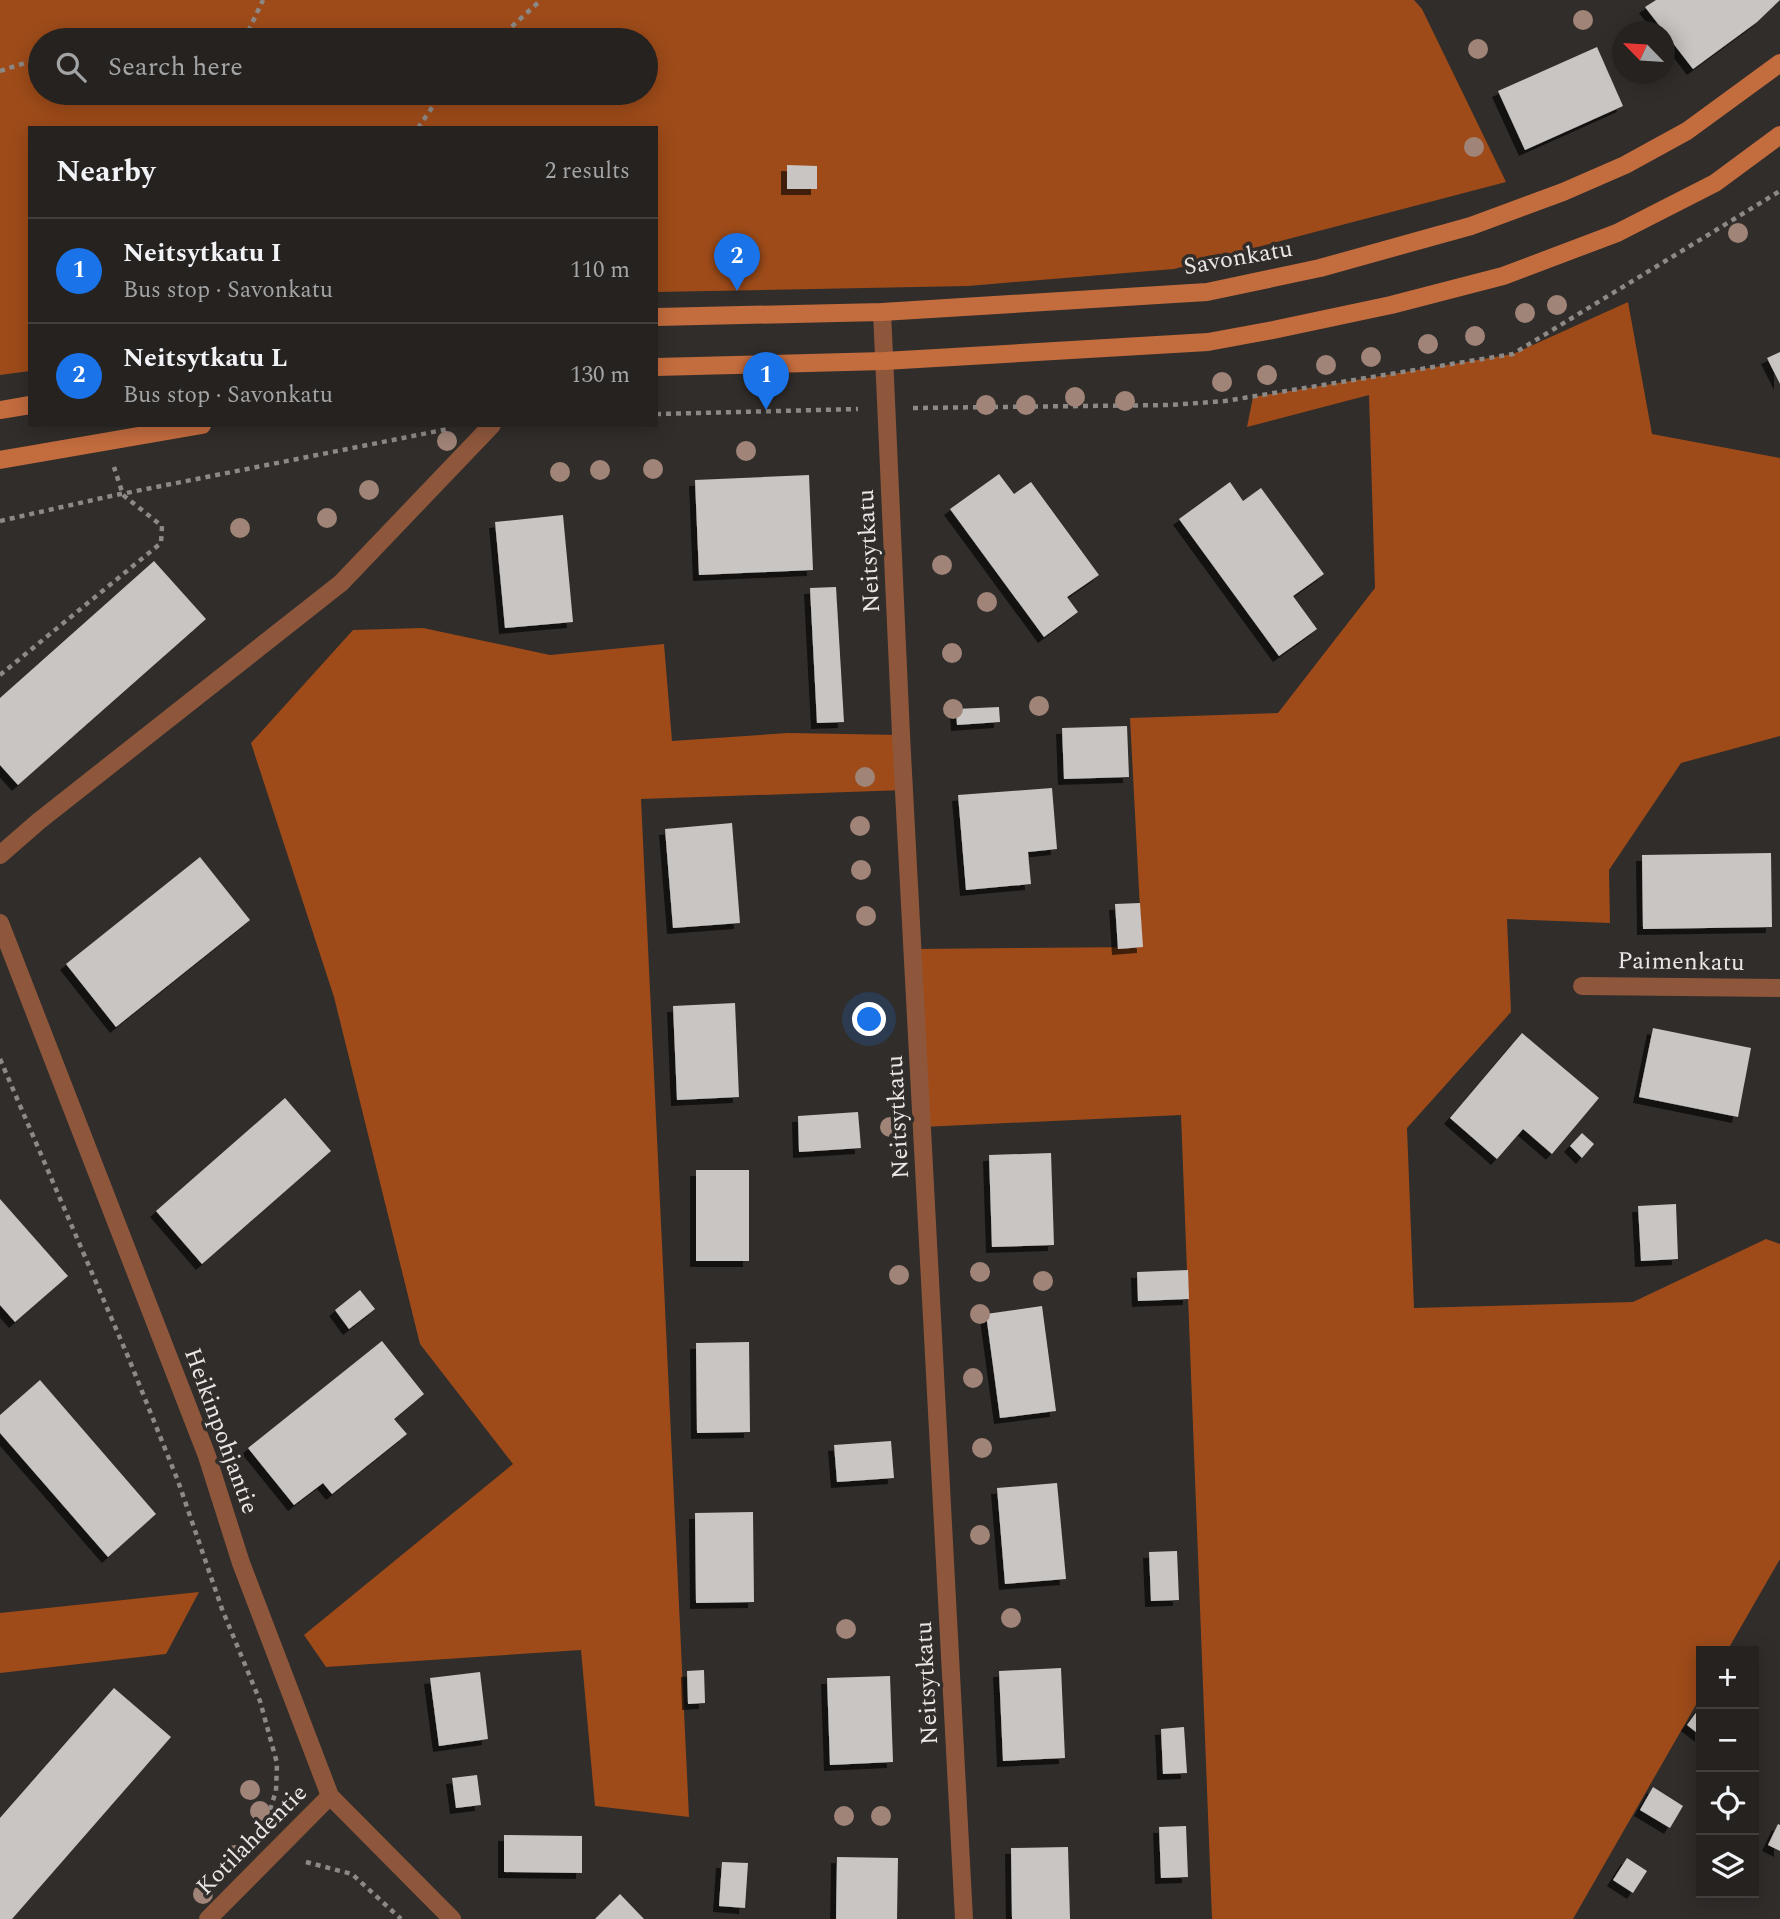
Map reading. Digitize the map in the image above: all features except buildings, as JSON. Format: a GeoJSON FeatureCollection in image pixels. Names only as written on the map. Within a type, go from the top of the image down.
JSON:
{"type":"FeatureCollection","features":[{"type":"Feature","properties":{"kind":"main road","name":"Savonkatu"},"geometry":{"type":"LineString","coordinates":[[658,317],[882,312],[1207,292],[1333,265],[1471,226],[1563,192],[1625,165],[1687,131],[1780,62]]}},
{"type":"Feature","properties":{"kind":"main road"},"geometry":{"type":"LineString","coordinates":[[658,367],[884,361],[1208,342],[1391,305],[1503,276],[1617,233],[1715,183],[1780,135]]}},
{"type":"Feature","properties":{"kind":"main road"},"geometry":{"type":"LineString","coordinates":[[0,410],[28,405]]}},
{"type":"Feature","properties":{"kind":"main road"},"geometry":{"type":"LineString","coordinates":[[0,460],[190,427]]}},
{"type":"Feature","properties":{"kind":"street","name":"Neitsytkatu"},"geometry":{"type":"LineString","coordinates":[[882,312],[901,735],[964,1919]]}},
{"type":"Feature","properties":{"kind":"street"},"geometry":{"type":"LineString","coordinates":[[0,855],[39,821],[341,583],[490,427]]}},
{"type":"Feature","properties":{"kind":"street","name":"Heikinpohjantie"},"geometry":{"type":"LineString","coordinates":[[0,923],[207,1456],[245,1574],[330,1796],[452,1919]]}},
{"type":"Feature","properties":{"kind":"street","name":"Paimenkatu"},"geometry":{"type":"LineString","coordinates":[[1582,986],[1780,988]]}},
{"type":"Feature","properties":{"kind":"street","name":"Kotilahdentie"},"geometry":{"type":"LineString","coordinates":[[208,1919],[330,1796]]}},
{"type":"Feature","properties":{"kind":"path"},"geometry":{"type":"LineString","coordinates":[[250,28],[263,0]]}},
{"type":"Feature","properties":{"kind":"path"},"geometry":{"type":"LineString","coordinates":[[510,28],[541,0]]}},
{"type":"Feature","properties":{"kind":"path"},"geometry":{"type":"LineString","coordinates":[[0,71],[28,62]]}},
{"type":"Feature","properties":{"kind":"path"},"geometry":{"type":"LineString","coordinates":[[419,126],[434,105]]}},
{"type":"Feature","properties":{"kind":"path"},"geometry":{"type":"LineString","coordinates":[[0,522],[111,496],[450,428]]}},
{"type":"Feature","properties":{"kind":"path"},"geometry":{"type":"LineString","coordinates":[[0,675],[161,543],[162,526],[123,495]]}},
{"type":"Feature","properties":{"kind":"path"},"geometry":{"type":"LineString","coordinates":[[0,1059],[129,1359],[178,1481],[222,1609],[260,1701],[277,1763],[276,1791],[265,1825],[304,1861],[352,1874],[401,1919]]}},
{"type":"Feature","properties":{"kind":"shaded area"},"geometry":{"type":"Polygon","coordinates":[[[0,0],[1414,0],[1422,9],[1506,182],[1174,269],[968,286],[658,292],[658,126],[28,126],[28,371],[0,375],[0,0]]]}},
{"type":"Feature","properties":{"kind":"shaded area"},"geometry":{"type":"Polygon","coordinates":[[[1628,302],[1652,434],[1780,458],[1780,736],[1681,763],[1609,870],[1610,923],[1507,919],[1511,1012],[1407,1128],[1414,1308],[1633,1302],[1766,1239],[1780,1244],[1780,1559],[1730,1646],[1696,1646],[1696,1705],[1573,1919],[1212,1919],[1181,1115],[922,1127],[913,949],[1142,947],[1130,718],[1278,713],[1375,588],[1369,395],[1247,427],[1253,397],[1513,354],[1628,302]]]}},
{"type":"Feature","properties":{"kind":"shaded area"},"geometry":{"type":"Polygon","coordinates":[[[423,628],[550,655],[664,644],[672,741],[788,733],[901,735],[905,790],[641,799],[689,1817],[595,1806],[581,1650],[326,1667],[304,1635],[513,1464],[420,1344],[334,997],[251,743],[353,630],[423,628]]]}},
{"type":"Feature","properties":{"kind":"shaded area"},"geometry":{"type":"Polygon","coordinates":[[[199,1592],[166,1654],[0,1673],[0,1613],[199,1592]]]}},
{"type":"Feature","properties":{"kind":"place","name":"Neitsytkatu L"},"geometry":{"type":"Point","coordinates":[737,291]}},
{"type":"Feature","properties":{"kind":"place","name":"Neitsytkatu I"},"geometry":{"type":"Point","coordinates":[766,410]}}]}
